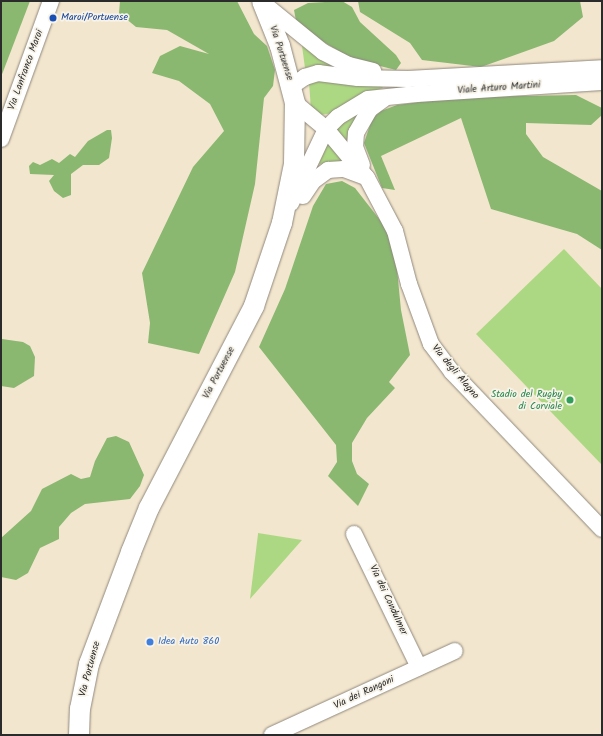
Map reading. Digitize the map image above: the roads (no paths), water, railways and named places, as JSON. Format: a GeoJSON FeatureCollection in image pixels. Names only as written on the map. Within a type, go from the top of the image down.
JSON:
{"type":"FeatureCollection","features":[{"type":"Feature","properties":{"kind":"main road","name":"Via Portuense"},"geometry":{"type":"LineString","coordinates":[[79,735],[80,709],[89,664],[131,552],[151,504],[251,312],[282,223],[294,164],[293,94],[280,46],[262,2]]}},
{"type":"Feature","properties":{"kind":"street","name":"Via Lanfranco Maroi"},"geometry":{"type":"LineString","coordinates":[[1,139],[51,1]]}},
{"type":"Feature","properties":{"kind":"street","name":"Viale Arturo Martini"},"geometry":{"type":"LineString","coordinates":[[262,2],[299,35],[335,59],[356,68],[408,79]]}},
{"type":"Feature","properties":{"kind":"street","name":"Viale Arturo Martini"},"geometry":{"type":"LineString","coordinates":[[293,94],[314,73],[358,78],[408,79],[602,68]]}},
{"type":"Feature","properties":{"kind":"street","name":"Viale Arturo Martini"},"geometry":{"type":"LineString","coordinates":[[282,223],[326,130],[338,117],[361,102],[396,95],[602,82]]}},
{"type":"Feature","properties":{"kind":"street","name":"Via degli Alagno"},"geometry":{"type":"LineString","coordinates":[[293,94],[367,178],[394,230],[409,284],[431,344],[452,372],[602,529]]}},
{"type":"Feature","properties":{"kind":"street","name":"Viale Arturo Martini"},"geometry":{"type":"LineString","coordinates":[[367,178],[355,147],[358,128],[374,105],[396,95]]}},
{"type":"Feature","properties":{"kind":"street"},"geometry":{"type":"LineString","coordinates":[[282,223],[313,181],[325,171],[344,169],[367,178]]}},
{"type":"Feature","properties":{"kind":"street","name":"Via dei Condulmer"},"geometry":{"type":"LineString","coordinates":[[354,534],[419,667]]}},
{"type":"Feature","properties":{"kind":"street","name":"Via dei Rangoni"},"geometry":{"type":"LineString","coordinates":[[272,735],[455,651]]}},
{"type":"Feature","properties":{"kind":"place","name":"Maroi/Portuense"},"geometry":{"type":"Point","coordinates":[53,18]}},
{"type":"Feature","properties":{"kind":"place","name":"Stadio del Rugby di Corviale"},"geometry":{"type":"Point","coordinates":[570,400]}},
{"type":"Feature","properties":{"kind":"place","name":"Idea Auto 860"},"geometry":{"type":"Point","coordinates":[150,642]}}]}
